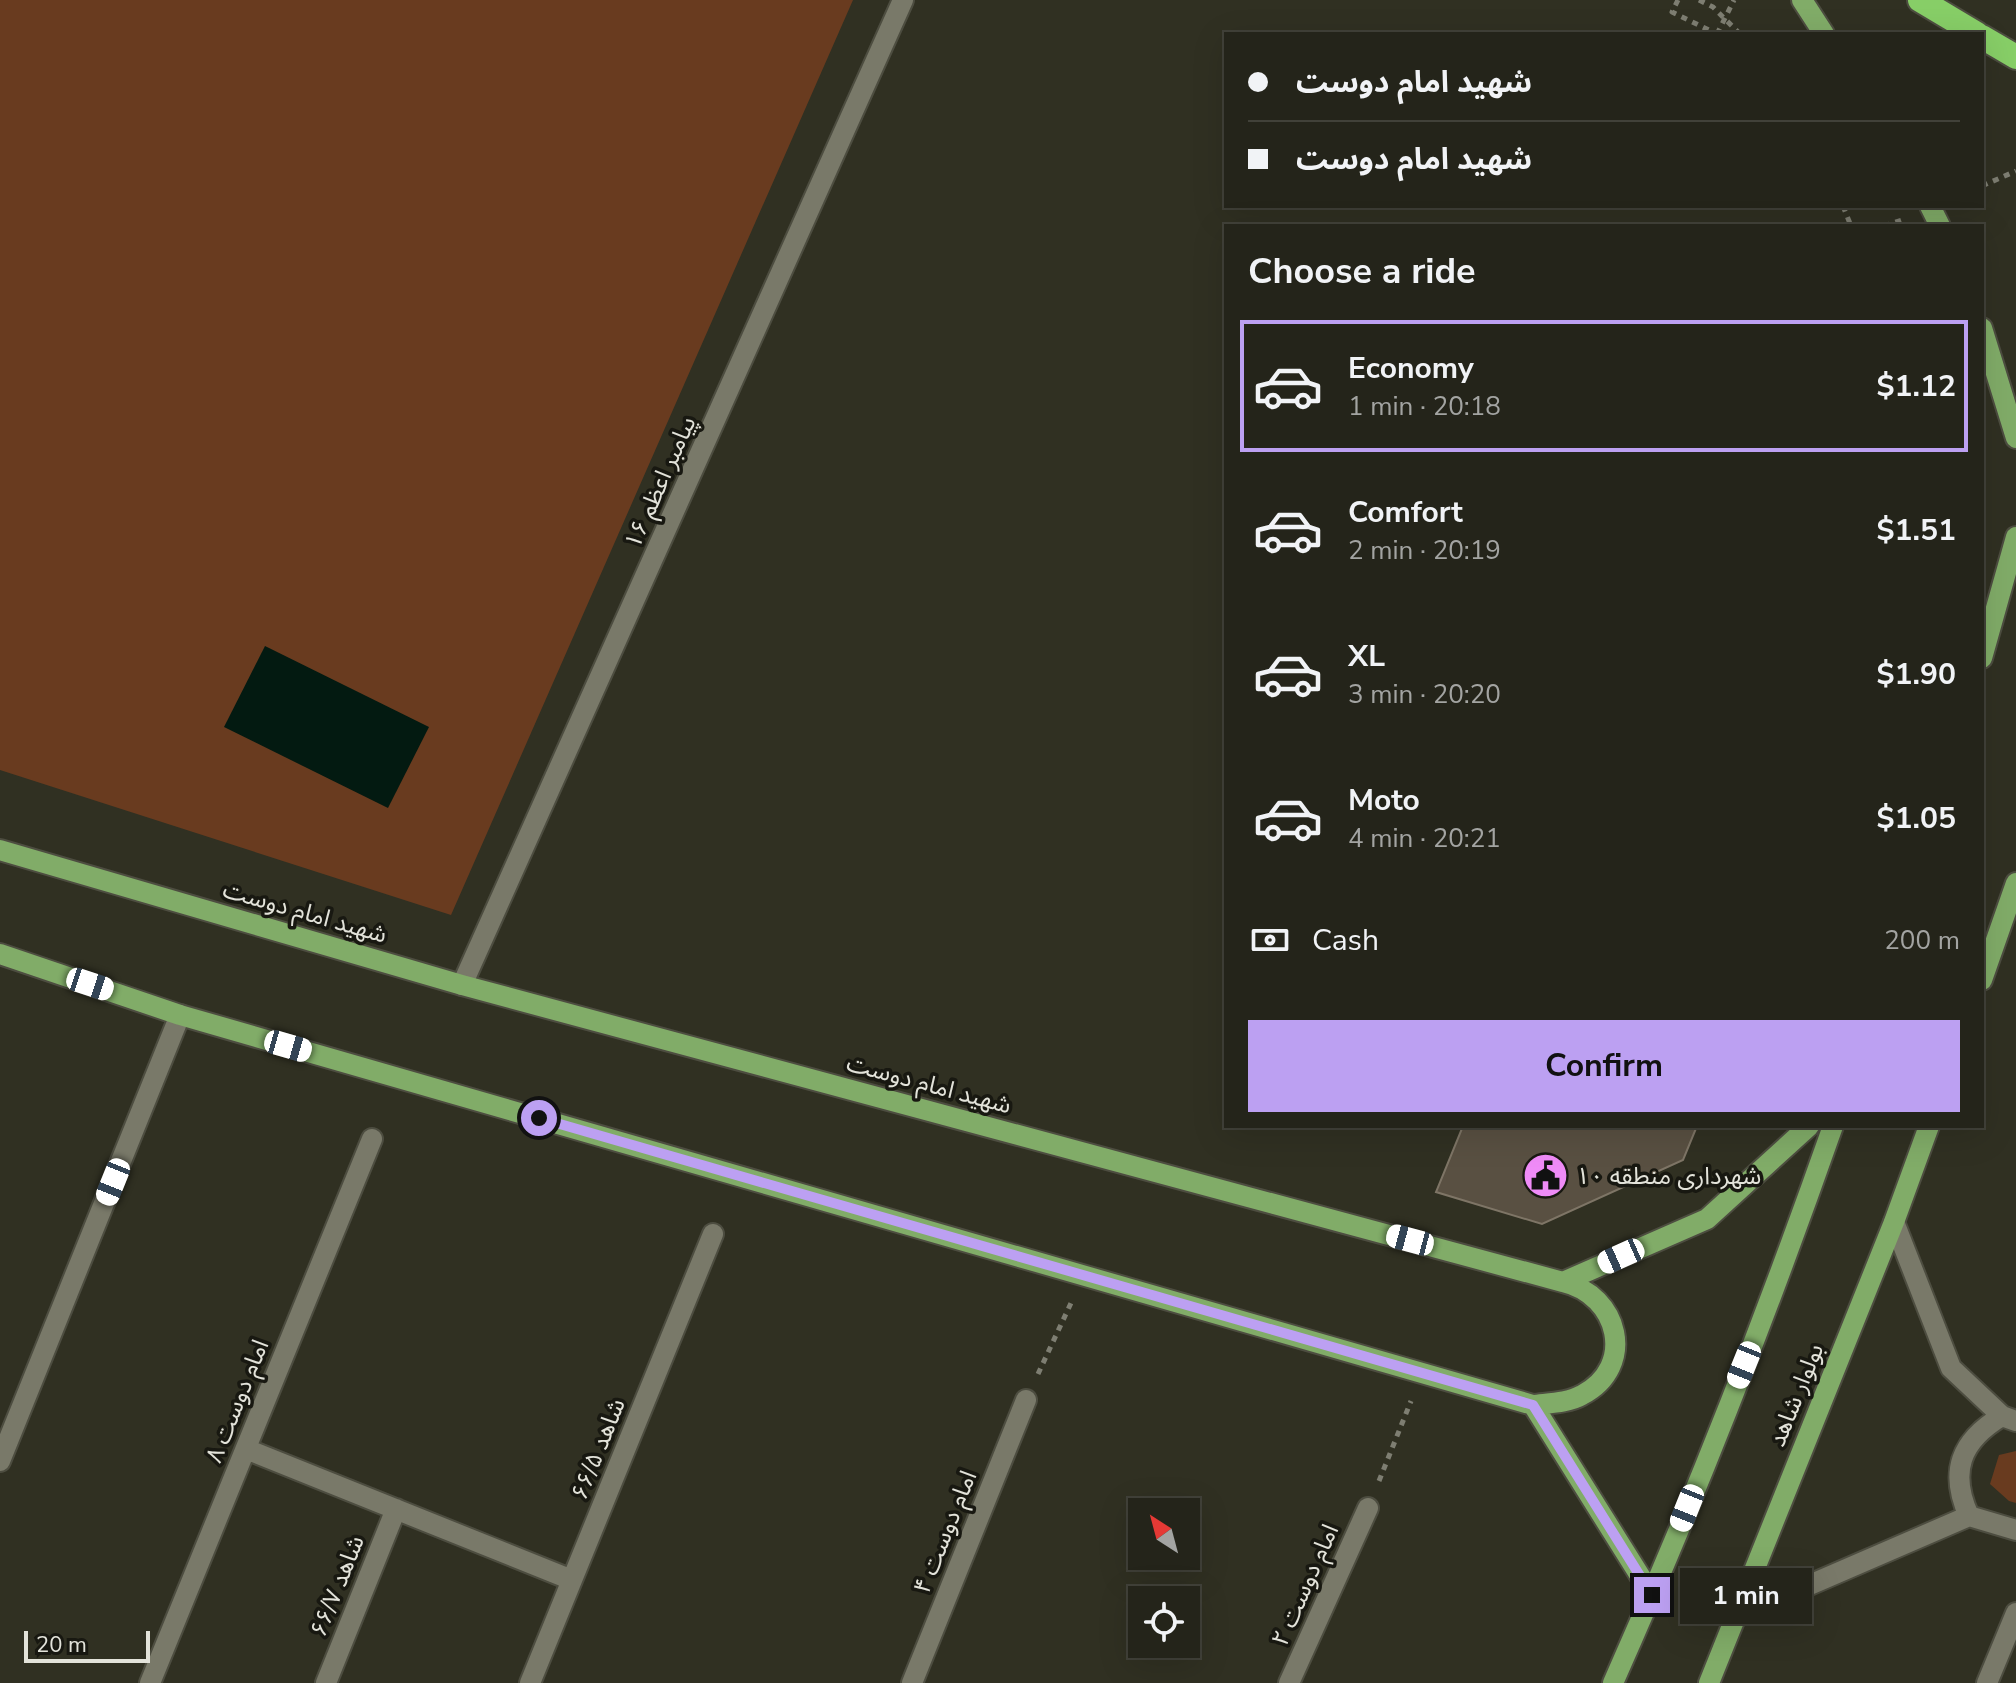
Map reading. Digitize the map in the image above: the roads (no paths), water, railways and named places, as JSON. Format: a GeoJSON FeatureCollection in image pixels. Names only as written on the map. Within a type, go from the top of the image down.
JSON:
{"type":"FeatureCollection","features":[{"type":"Feature","properties":{"kind":"highway"},"geometry":{"type":"LineString","coordinates":[[1920,0],[1975,32]]}},
{"type":"Feature","properties":{"kind":"highway"},"geometry":{"type":"LineString","coordinates":[[1984,37],[2016,57]]}},
{"type":"Feature","properties":{"kind":"main road"},"geometry":{"type":"LineString","coordinates":[[1802,0],[1823,32]]}},
{"type":"Feature","properties":{"kind":"main road"},"geometry":{"type":"LineString","coordinates":[[1984,334],[2016,438]]}},
{"type":"Feature","properties":{"kind":"main road"},"geometry":{"type":"LineString","coordinates":[[1984,651],[2016,537]]}},
{"type":"Feature","properties":{"kind":"main road","name":"شهید امام دوست"},"geometry":{"type":"LineString","coordinates":[[0,850],[462,985],[1586,1290],[1605,1308],[1614,1331],[1614,1355],[1602,1378],[1584,1395],[1572,1400],[1533,1405]]}},
{"type":"Feature","properties":{"kind":"main road"},"geometry":{"type":"LineString","coordinates":[[1984,974],[2016,883]]}},
{"type":"Feature","properties":{"kind":"main road"},"geometry":{"type":"LineString","coordinates":[[0,954],[180,1015],[1533,1405],[1652,1595]]}},
{"type":"Feature","properties":{"kind":"main road"},"geometry":{"type":"LineString","coordinates":[[1563,1282],[1707,1219],[1807,1128]]}},
{"type":"Feature","properties":{"kind":"main road"},"geometry":{"type":"LineString","coordinates":[[1613,1683],[1652,1595],[1789,1250],[1832,1128]]}},
{"type":"Feature","properties":{"kind":"main road","name":"بولوار شاهد"},"geometry":{"type":"LineString","coordinates":[[1709,1683],[1894,1222],[1928,1128]]}},
{"type":"Feature","properties":{"kind":"street","name":"پیامبر اعظم ۱۶"},"geometry":{"type":"LineString","coordinates":[[462,985],[903,0]]}},
{"type":"Feature","properties":{"kind":"street"},"geometry":{"type":"LineString","coordinates":[[0,1461],[180,1015]]}},
{"type":"Feature","properties":{"kind":"street","name":"امام دوست ۸"},"geometry":{"type":"LineString","coordinates":[[150,1683],[372,1139]]}},
{"type":"Feature","properties":{"kind":"street"},"geometry":{"type":"LineString","coordinates":[[1894,1222],[1951,1368],[2009,1418]]}},
{"type":"Feature","properties":{"kind":"street","name":"شاهد ۶۶/۵"},"geometry":{"type":"LineString","coordinates":[[530,1683],[713,1234]]}},
{"type":"Feature","properties":{"kind":"street","name":"امام دوست ۴"},"geometry":{"type":"LineString","coordinates":[[912,1683],[1026,1400]]}},
{"type":"Feature","properties":{"kind":"street"},"geometry":{"type":"LineString","coordinates":[[1969,1516],[1961,1498],[1958,1478],[1961,1459],[1970,1441],[1984,1426],[2009,1418]]}},
{"type":"Feature","properties":{"kind":"street"},"geometry":{"type":"LineString","coordinates":[[246,1449],[572,1580]]}},
{"type":"Feature","properties":{"kind":"street","name":"امام دوست ۲"},"geometry":{"type":"LineString","coordinates":[[1289,1683],[1368,1508]]}},
{"type":"Feature","properties":{"kind":"street","name":"شاهد ۶۶/۷"},"geometry":{"type":"LineString","coordinates":[[326,1683],[396,1509]]}},
{"type":"Feature","properties":{"kind":"street"},"geometry":{"type":"LineString","coordinates":[[1733,1618],[1969,1516],[2016,1530]]}},
{"type":"Feature","properties":{"kind":"street"},"geometry":{"type":"LineString","coordinates":[[1987,1683],[2016,1613]]}},
{"type":"Feature","properties":{"kind":"place","name":"شهرداری منطقه ۱۰"},"geometry":{"type":"Point","coordinates":[1545,1176]}}]}
